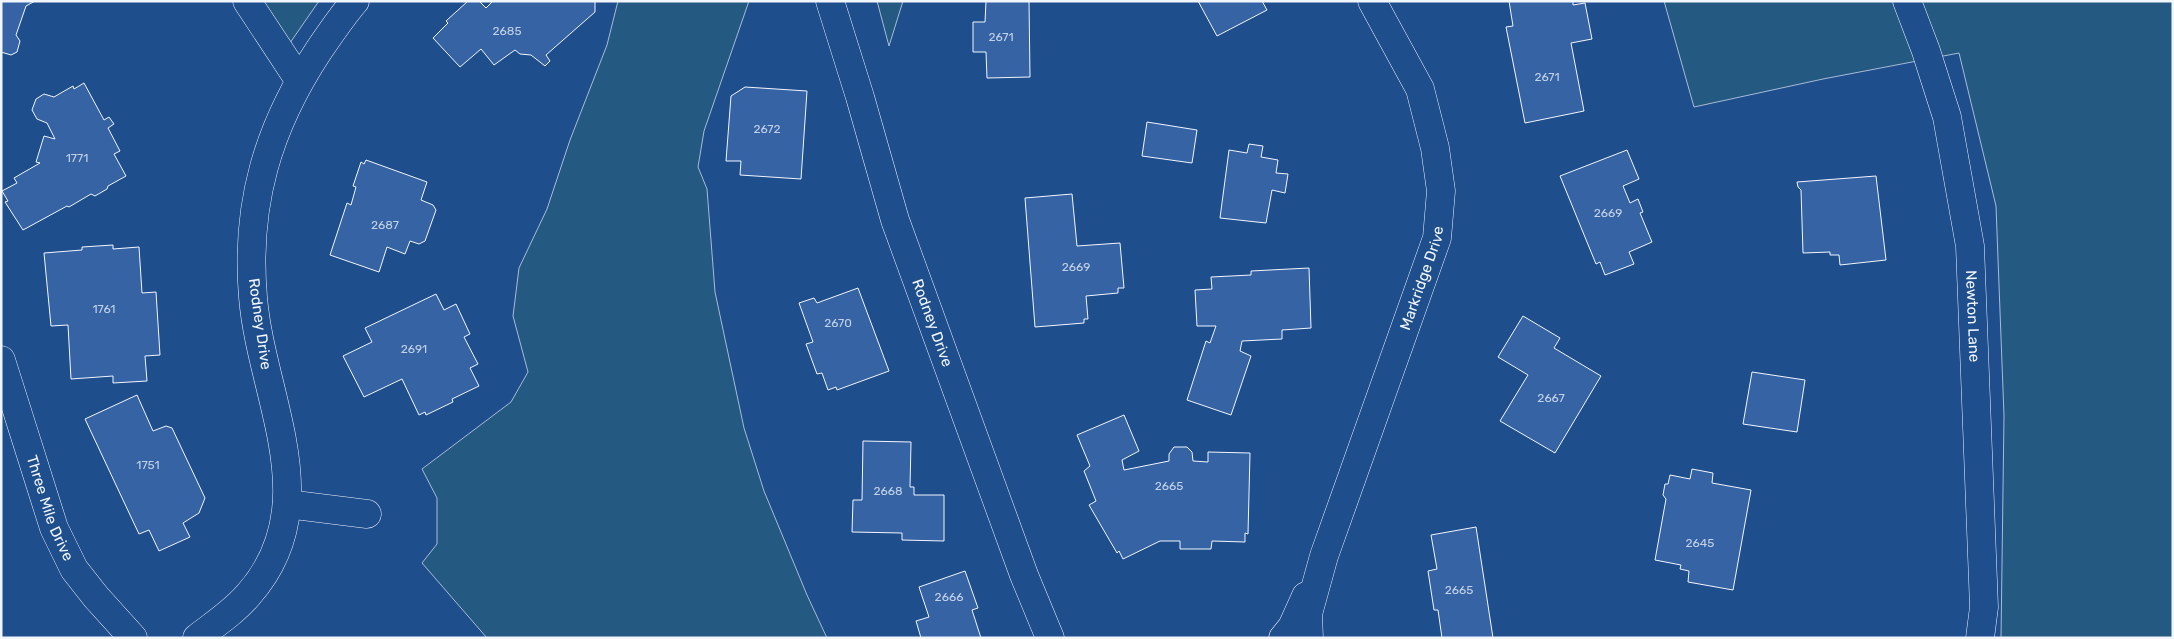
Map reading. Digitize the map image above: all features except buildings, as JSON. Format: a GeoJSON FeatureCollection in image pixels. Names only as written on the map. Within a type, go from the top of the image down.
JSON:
{"type":"FeatureCollection","features":[{"type":"Feature","properties":{"kind":"street"},"geometry":{"type":"LineString","coordinates":[[247,1],[299,80]]}},
{"type":"Feature","properties":{"kind":"street","name":"Rodney Drive"},"geometry":{"type":"LineString","coordinates":[[197,638],[228,614],[249,594],[265,571],[279,544],[287,504],[286,450],[260,347],[253,297],[251,248],[255,202],[265,161],[280,118],[299,80],[355,1]]}},
{"type":"Feature","properties":{"kind":"street","name":"Rodney Drive"},"geometry":{"type":"LineString","coordinates":[[830,1],[895,220],[1017,557],[1050,638]]}},
{"type":"Feature","properties":{"kind":"street","name":"Markridge Drive"},"geometry":{"type":"LineString","coordinates":[[1309,638],[1308,614],[1324,556],[1437,238],[1442,191],[1435,148],[1420,89],[1372,1]]}},
{"type":"Feature","properties":{"kind":"street","name":"Newton Lane"},"geometry":{"type":"LineString","coordinates":[[1908,1],[1947,117],[1970,246],[1984,607],[1980,638]]}},
{"type":"Feature","properties":{"kind":"street","name":"Three Mile Drive"},"geometry":{"type":"LineString","coordinates":[[1,360],[54,528],[74,569],[133,638]]}},
{"type":"Feature","properties":{"kind":"street"},"geometry":{"type":"LineString","coordinates":[[287,504],[367,514]]}},
{"type":"Feature","properties":{"kind":"street","name":"Markridge Drive"},"geometry":{"type":"LineString","coordinates":[[1283,638],[1292,627],[1324,556]]}},
{"type":"Feature","properties":{"kind":"shaded area"},"geometry":{"type":"Polygon","coordinates":[[[233,1],[319,1],[274,66],[233,1]]]}},
{"type":"Feature","properties":{"kind":"shaded area"},"geometry":{"type":"Polygon","coordinates":[[[618,1],[749,1],[704,131],[698,167],[707,189],[715,292],[744,428],[764,491],[827,638],[487,638],[422,563],[437,544],[437,498],[422,469],[511,402],[528,372],[513,316],[519,268],[547,209],[570,140],[607,45],[618,1]]]}},
{"type":"Feature","properties":{"kind":"shaded area"},"geometry":{"type":"Polygon","coordinates":[[[877,1],[903,1],[889,46],[877,1]]]}},
{"type":"Feature","properties":{"kind":"shaded area"},"geometry":{"type":"Polygon","coordinates":[[[1664,1],[2173,1],[2173,638],[2001,638],[2004,416],[1996,206],[1959,53],[1823,79],[1694,107],[1664,1]]]}}]}
